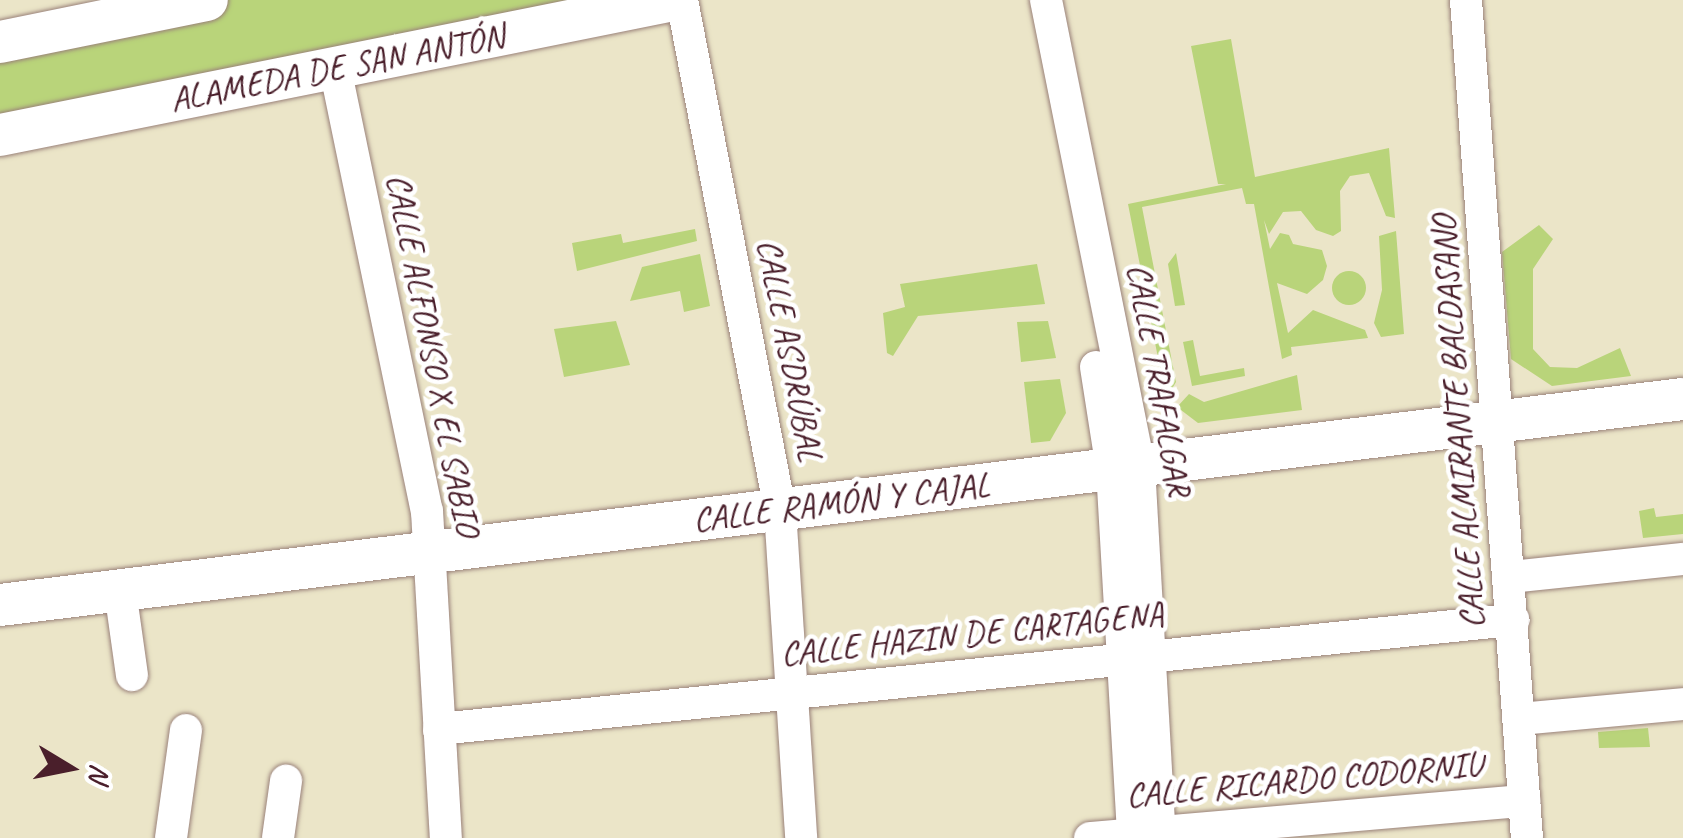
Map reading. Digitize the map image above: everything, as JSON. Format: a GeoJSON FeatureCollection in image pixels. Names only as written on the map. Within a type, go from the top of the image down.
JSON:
{"type":"FeatureCollection","features":[{"type":"Feature","properties":{"kind":"main road"},"geometry":{"type":"LineString","coordinates":[[0,42],[207,0]]}},
{"type":"Feature","properties":{"kind":"main road","name":"ALAMEDA DE SAN ANTÓN"},"geometry":{"type":"LineString","coordinates":[[0,136],[674,0]]}},
{"type":"Feature","properties":{"kind":"main road","name":"CALLE RAMÓN Y CAJAL"},"geometry":{"type":"LineString","coordinates":[[0,605],[1683,399]]}},
{"type":"Feature","properties":{"kind":"main road"},"geometry":{"type":"LineString","coordinates":[[0,613],[0,623]]}},
{"type":"Feature","properties":{"kind":"street","name":"CALLE ASDRÚBAL"},"geometry":{"type":"LineString","coordinates":[[682,0],[780,510],[801,838]]}},
{"type":"Feature","properties":{"kind":"street","name":"CALLE TRAFALGAR"},"geometry":{"type":"LineString","coordinates":[[1024,0],[1125,468]]}},
{"type":"Feature","properties":{"kind":"street","name":"CALLE TRAFALGAR"},"geometry":{"type":"LineString","coordinates":[[1046,0],[1125,468],[1146,836]]}},
{"type":"Feature","properties":{"kind":"street","name":"CALLE ALMIRANTE BALDASANO"},"geometry":{"type":"LineString","coordinates":[[1466,0],[1501,422],[1526,838]]}},
{"type":"Feature","properties":{"kind":"street","name":"CALLE ALFONSO X EL SABIO"},"geometry":{"type":"LineString","coordinates":[[336,68],[432,552],[446,838]]}},
{"type":"Feature","properties":{"kind":"street"},"geometry":{"type":"LineString","coordinates":[[1511,577],[1683,559]]}},
{"type":"Feature","properties":{"kind":"street"},"geometry":{"type":"LineString","coordinates":[[120,590],[132,675]]}},
{"type":"Feature","properties":{"kind":"street","name":"CALLE HAZIN DE CARTAGENA"},"geometry":{"type":"LineString","coordinates":[[439,729],[1513,620]]}},
{"type":"Feature","properties":{"kind":"street"},"geometry":{"type":"LineString","coordinates":[[1519,719],[1683,704]]}},
{"type":"Feature","properties":{"kind":"street"},"geometry":{"type":"LineString","coordinates":[[171,838],[186,730]]}},
{"type":"Feature","properties":{"kind":"street"},"geometry":{"type":"LineString","coordinates":[[278,838],[286,781]]}},
{"type":"Feature","properties":{"kind":"street","name":"CALLE RICARDO CODORNIU"},"geometry":{"type":"LineString","coordinates":[[1090,838],[1524,802]]}},
{"type":"Feature","properties":{"kind":"green space"},"geometry":{"type":"Polygon","coordinates":[[[207,0],[674,0],[0,135],[0,42],[207,0]]]}},
{"type":"Feature","properties":{"kind":"green space"},"geometry":{"type":"Polygon","coordinates":[[[1231,39],[1255,177],[1389,148],[1395,218],[1386,216],[1369,173],[1350,176],[1340,191],[1341,231],[1333,236],[1316,230],[1301,211],[1283,212],[1269,234],[1264,220],[1270,249],[1280,233],[1289,235],[1293,244],[1322,250],[1327,266],[1323,280],[1307,294],[1277,283],[1288,333],[1313,310],[1365,330],[1368,338],[1291,347],[1292,355],[1282,359],[1254,204],[1246,204],[1242,188],[1142,207],[1176,382],[1166,399],[1128,204],[1226,184],[1218,184],[1191,46],[1231,39]]]}},
{"type":"Feature","properties":{"kind":"green space"},"geometry":{"type":"Polygon","coordinates":[[[1539,225],[1553,239],[1533,269],[1533,349],[1550,367],[1577,368],[1620,348],[1631,376],[1552,386],[1511,359],[1502,252],[1539,225]]]}},
{"type":"Feature","properties":{"kind":"green space"},"geometry":{"type":"Polygon","coordinates":[[[695,229],[697,241],[577,271],[572,243],[621,234],[623,243],[695,229]]]}},
{"type":"Feature","properties":{"kind":"green space"},"geometry":{"type":"Polygon","coordinates":[[[1396,231],[1404,334],[1381,337],[1374,323],[1382,290],[1379,236],[1396,231]]]}},
{"type":"Feature","properties":{"kind":"green space"},"geometry":{"type":"Polygon","coordinates":[[[1176,253],[1185,305],[1175,306],[1168,264],[1176,253]]]}},
{"type":"Feature","properties":{"kind":"green space"},"geometry":{"type":"Polygon","coordinates":[[[700,254],[710,306],[684,312],[680,291],[630,301],[642,267],[700,254]]]}},
{"type":"Feature","properties":{"kind":"green space"},"geometry":{"type":"Polygon","coordinates":[[[1037,264],[1045,304],[918,316],[893,356],[887,353],[883,313],[905,307],[900,284],[1037,264]]]}},
{"type":"Feature","properties":{"kind":"green space"},"geometry":{"type":"Polygon","coordinates":[[[1349,271],[1361,276],[1366,288],[1361,300],[1349,305],[1337,300],[1332,288],[1337,276],[1349,271]]]}},
{"type":"Feature","properties":{"kind":"green space"},"geometry":{"type":"Polygon","coordinates":[[[616,321],[630,365],[564,377],[554,329],[616,321]]]}},
{"type":"Feature","properties":{"kind":"green space"},"geometry":{"type":"Polygon","coordinates":[[[1048,321],[1056,358],[1021,362],[1017,322],[1048,321]]]}},
{"type":"Feature","properties":{"kind":"green space"},"geometry":{"type":"Polygon","coordinates":[[[1193,340],[1200,376],[1244,368],[1245,376],[1192,386],[1183,342],[1193,340]]]}},
{"type":"Feature","properties":{"kind":"green space"},"geometry":{"type":"Polygon","coordinates":[[[1297,375],[1302,410],[1198,423],[1177,407],[1189,394],[1204,402],[1297,375]]]}},
{"type":"Feature","properties":{"kind":"green space"},"geometry":{"type":"Polygon","coordinates":[[[1060,379],[1066,413],[1050,441],[1031,443],[1024,382],[1060,379]]]}},
{"type":"Feature","properties":{"kind":"green space"},"geometry":{"type":"Polygon","coordinates":[[[1654,508],[1656,517],[1683,514],[1683,534],[1643,538],[1639,511],[1654,508]]]}},
{"type":"Feature","properties":{"kind":"green space"},"geometry":{"type":"Polygon","coordinates":[[[1648,728],[1650,747],[1599,748],[1598,732],[1648,728]]]}}]}
